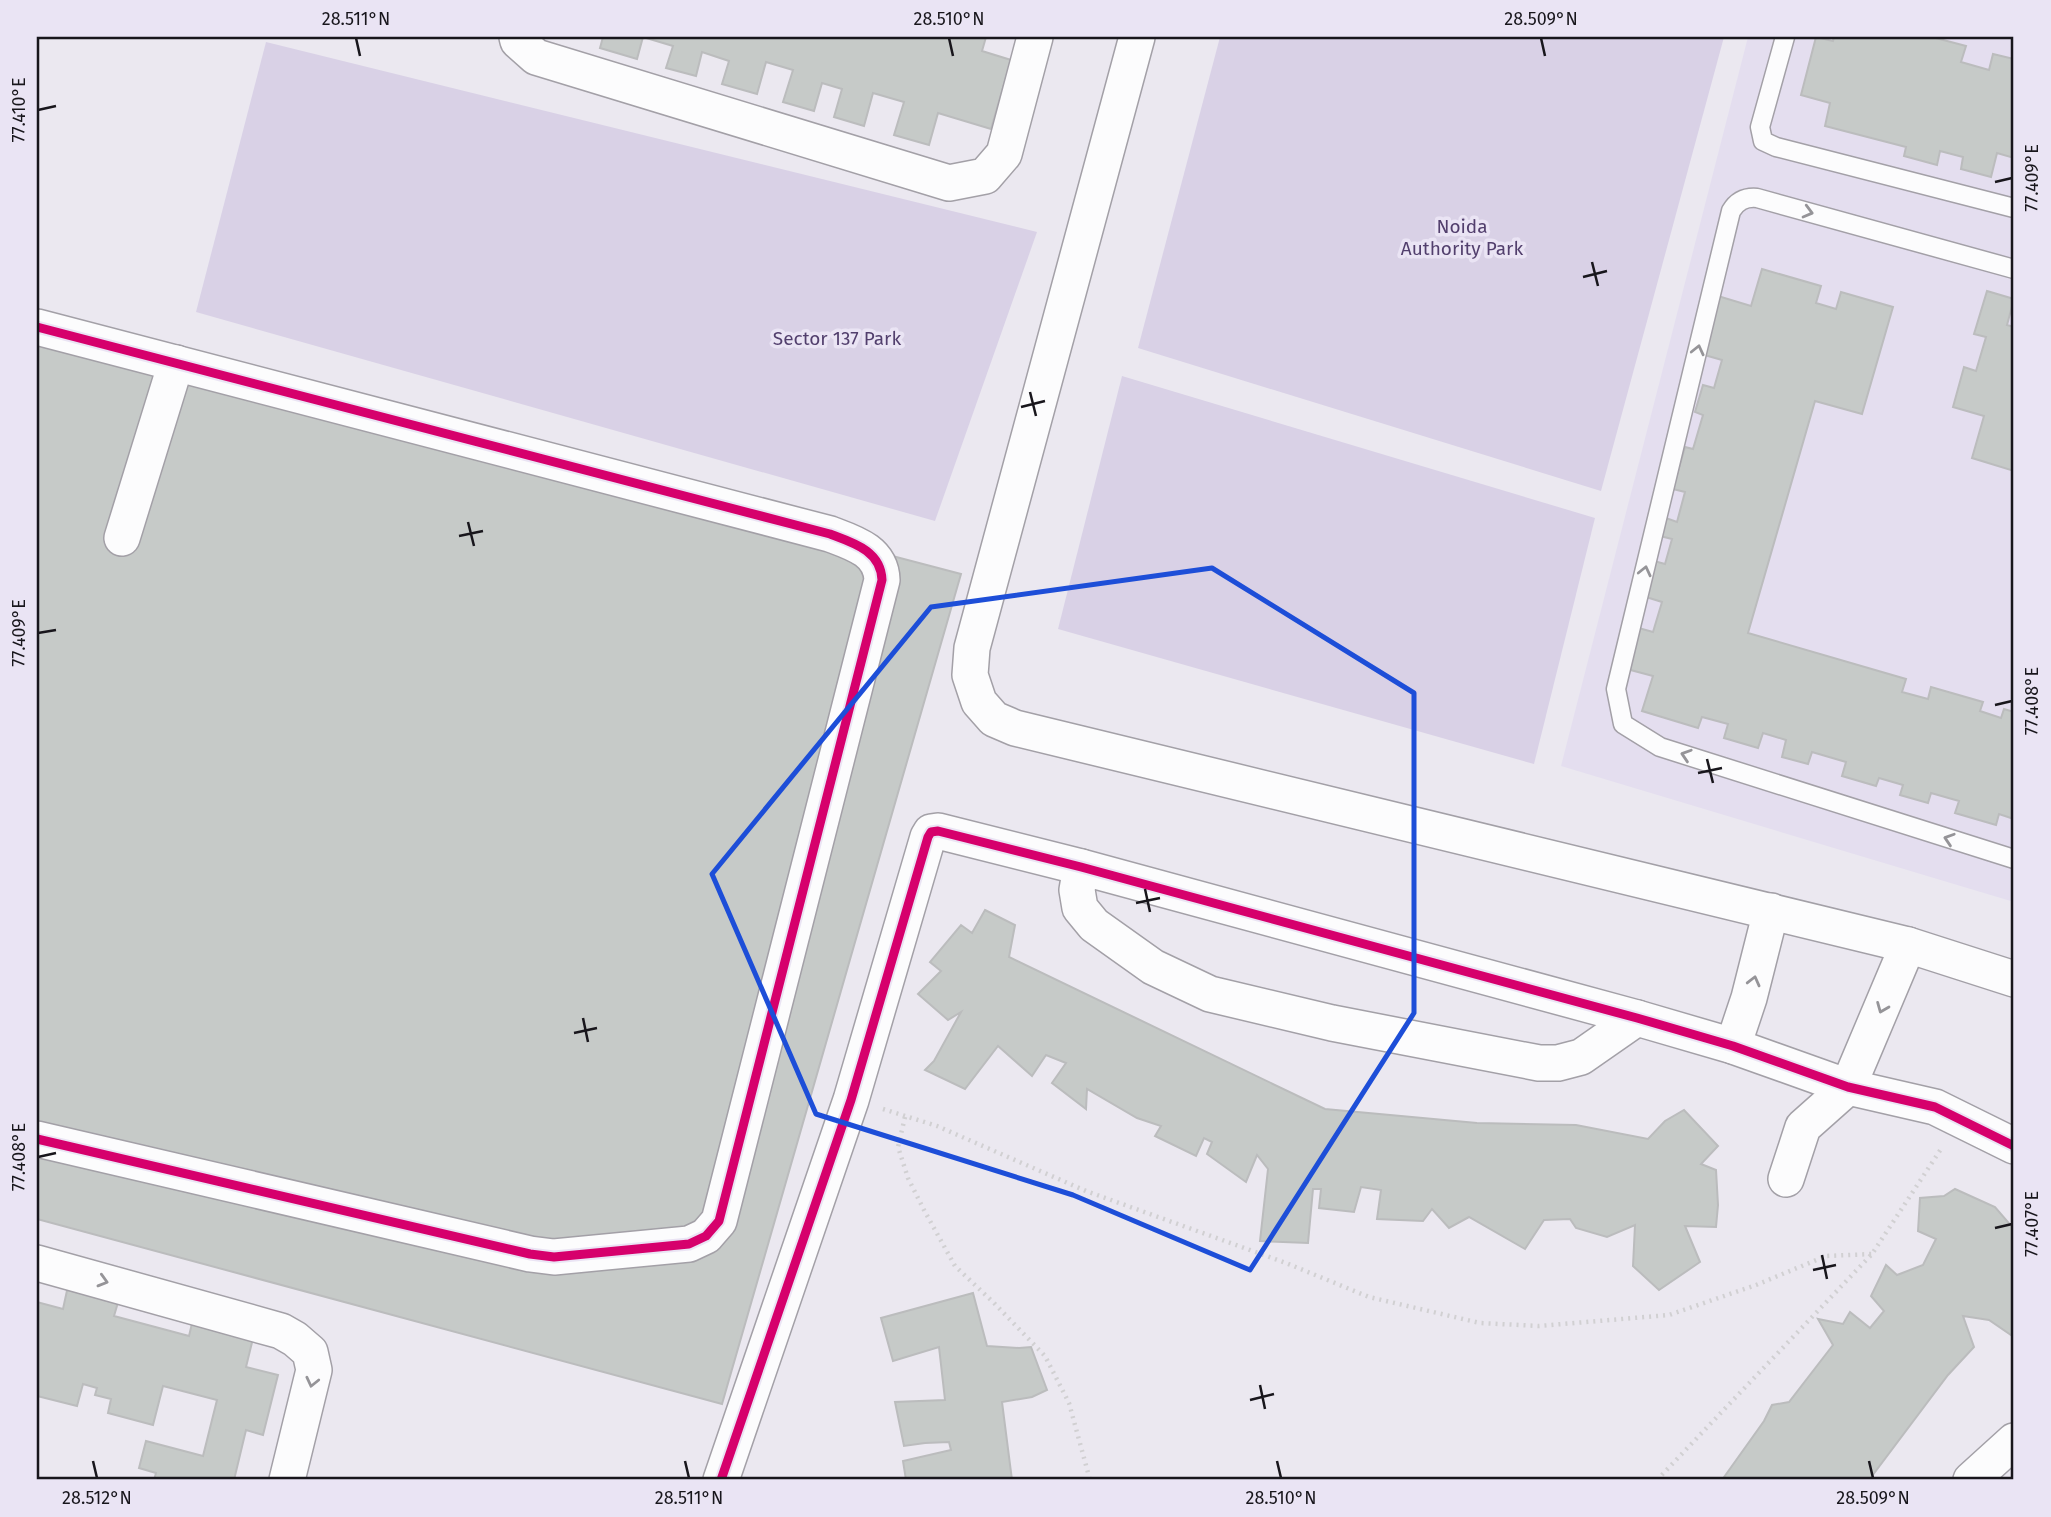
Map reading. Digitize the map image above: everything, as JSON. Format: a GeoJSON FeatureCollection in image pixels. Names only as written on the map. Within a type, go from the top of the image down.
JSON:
{"type":"FeatureCollection","features":[{"type":"Feature","properties":{"kind":"street"},"geometry":{"type":"LineString","coordinates":[[517,37],[536,57],[949,183],[985,176],[1004,154],[1035,37]]}},
{"type":"Feature","properties":{"kind":"street"},"geometry":{"type":"LineString","coordinates":[[1137,37],[972,648],[970,675],[979,702],[994,719],[1015,727],[1908,945],[2014,979]]}},
{"type":"Feature","properties":{"kind":"street"},"geometry":{"type":"LineString","coordinates":[[37,327],[830,534],[871,554],[879,561],[882,570],[882,580],[719,1221],[706,1236],[689,1244],[554,1257],[530,1254],[37,1139]]}},
{"type":"Feature","properties":{"kind":"street"},"geometry":{"type":"LineString","coordinates":[[122,538],[176,363]]}},
{"type":"Feature","properties":{"kind":"street"},"geometry":{"type":"LineString","coordinates":[[721,1480],[851,1100],[931,832],[938,831],[1081,867],[1637,1018],[1733,1046],[1848,1087],[1935,1107],[2014,1146]]}},
{"type":"Feature","properties":{"kind":"street"},"geometry":{"type":"LineString","coordinates":[[1081,867],[1077,890],[1080,908],[1094,925],[1153,967],[1210,994],[1332,1023],[1539,1063],[1558,1063],[1580,1057],[1637,1018]]}},
{"type":"Feature","properties":{"kind":"street"},"geometry":{"type":"LineString","coordinates":[[1733,1046],[1749,998],[1771,911]]}},
{"type":"Feature","properties":{"kind":"street"},"geometry":{"type":"LineString","coordinates":[[1786,1179],[1803,1127],[1848,1087],[1908,945]]}},
{"type":"Feature","properties":{"kind":"street"},"geometry":{"type":"LineString","coordinates":[[37,1263],[281,1331],[295,1339],[310,1352],[314,1370],[288,1480]]}},
{"type":"Feature","properties":{"kind":"street"},"geometry":{"type":"LineString","coordinates":[[1971,1480],[2014,1441]]}},
{"type":"Feature","properties":{"kind":"lane"},"geometry":{"type":"LineString","coordinates":[[1785,37],[1760,127],[1763,141],[2014,208]]}},
{"type":"Feature","properties":{"kind":"lane"},"geometry":{"type":"LineString","coordinates":[[2014,269],[1756,198],[1749,198],[1735,205],[1731,211],[1616,689],[1623,724],[1660,747],[2014,859]]}},
{"type":"Feature","properties":{"kind":"path"},"geometry":{"type":"LineString","coordinates":[[851,1100],[937,1126],[1086,1191],[1286,1263],[1369,1297],[1480,1323],[1539,1326],[1669,1315],[1756,1285],[1826,1256],[1872,1254]]}},
{"type":"Feature","properties":{"kind":"path"},"geometry":{"type":"LineString","coordinates":[[905,1116],[898,1147],[908,1178],[923,1210],[955,1266],[1045,1356],[1069,1403],[1090,1480]]}},
{"type":"Feature","properties":{"kind":"path"},"geometry":{"type":"LineString","coordinates":[[1657,1480],[1872,1254],[1961,1119]]}},
{"type":"Feature","properties":{"kind":"highlighted area"},"geometry":{"type":"Polygon","coordinates":[[[1212,568],[1414,693],[1414,1013],[1250,1270],[1073,1195],[816,1114],[712,874],[931,607],[1212,568]]]}},
{"type":"Feature","properties":{"kind":"shaded area"},"geometry":{"type":"Polygon","coordinates":[[[1748,37],[2014,37],[2014,902],[1561,766],[1748,37]]]}},
{"type":"Feature","properties":{"kind":"green space","name":"Noida Authority Park"},"geometry":{"type":"Polygon","coordinates":[[[1220,37],[1724,37],[1601,491],[1138,348],[1220,37]]]}},
{"type":"Feature","properties":{"kind":"green space","name":"Sector 137 Park"},"geometry":{"type":"Polygon","coordinates":[[[266,42],[1037,232],[935,521],[196,312],[266,42]]]}},
{"type":"Feature","properties":{"kind":"green space"},"geometry":{"type":"Polygon","coordinates":[[[1122,376],[1595,518],[1534,764],[1058,629],[1122,376]]]}},
{"type":"Feature","properties":{"kind":"building"},"geometry":{"type":"Polygon","coordinates":[[[603,37],[643,37],[637,59],[600,48],[603,37]]]}},
{"type":"Feature","properties":{"kind":"building"},"geometry":{"type":"Polygon","coordinates":[[[643,37],[986,37],[982,51],[1011,60],[991,129],[938,113],[929,145],[894,135],[904,102],[873,93],[864,126],[834,117],[842,89],[822,83],[814,111],[783,102],[793,70],[766,62],[757,94],[722,84],[729,61],[702,52],[696,76],[666,68],[673,46],[643,37]]]}},
{"type":"Feature","properties":{"kind":"building"},"geometry":{"type":"Polygon","coordinates":[[[1816,37],[1833,41],[1834,37],[1932,37],[1966,46],[1961,62],[1989,70],[1993,54],[2014,59],[2014,158],[1997,153],[1991,177],[1961,169],[1963,157],[1940,151],[1937,165],[1904,156],[1906,147],[1825,126],[1830,103],[1801,95],[1816,37]]]}},
{"type":"Feature","properties":{"kind":"building"},"geometry":{"type":"Polygon","coordinates":[[[1762,269],[1821,286],[1816,303],[1836,309],[1841,292],[1893,307],[1862,414],[1815,401],[1748,633],[1906,679],[1902,692],[1928,699],[1931,687],[1983,702],[1980,711],[2001,718],[2004,709],[2014,712],[2014,819],[1999,814],[1996,825],[1955,813],[1959,801],[1931,793],[1928,803],[1900,795],[1903,785],[1879,778],[1876,786],[1842,776],[1846,762],[1812,752],[1808,764],[1782,757],[1786,740],[1763,733],[1758,748],[1724,738],[1728,724],[1702,717],[1698,728],[1642,711],[1653,676],[1623,668],[1635,627],[1653,632],[1662,602],[1643,596],[1654,561],[1665,564],[1672,539],[1660,536],[1666,518],[1677,522],[1685,492],[1673,489],[1685,447],[1693,449],[1703,415],[1695,412],[1703,385],[1714,388],[1722,360],[1701,354],[1718,296],[1751,306],[1762,269]]]}},
{"type":"Feature","properties":{"kind":"building"},"geometry":{"type":"Polygon","coordinates":[[[1987,291],[2014,299],[2007,325],[2014,327],[2014,471],[1972,458],[1984,416],[1953,407],[1964,367],[1976,371],[1986,337],[1974,334],[1987,291]]]}},
{"type":"Feature","properties":{"kind":"building"},"geometry":{"type":"Polygon","coordinates":[[[37,331],[961,574],[722,1404],[37,1219],[37,331]]]}},
{"type":"Feature","properties":{"kind":"building"},"geometry":{"type":"Polygon","coordinates":[[[985,910],[1015,925],[1009,957],[1325,1109],[1477,1123],[1576,1125],[1648,1139],[1665,1121],[1684,1110],[1718,1146],[1701,1164],[1716,1170],[1716,1227],[1685,1226],[1700,1262],[1659,1290],[1633,1266],[1635,1225],[1607,1237],[1576,1228],[1570,1219],[1544,1220],[1525,1249],[1469,1217],[1449,1228],[1432,1209],[1423,1221],[1377,1219],[1381,1190],[1361,1187],[1354,1212],[1319,1208],[1321,1189],[1313,1189],[1308,1243],[1260,1241],[1268,1169],[1257,1155],[1246,1182],[1207,1154],[1212,1142],[1204,1138],[1196,1156],[1155,1136],[1161,1126],[1137,1118],[1087,1089],[1086,1109],[1052,1083],[1066,1063],[1046,1055],[1032,1076],[998,1046],[965,1089],[925,1070],[934,1061],[961,1012],[948,1020],[918,994],[941,971],[930,962],[961,925],[972,933],[985,910]]]}},
{"type":"Feature","properties":{"kind":"building"},"geometry":{"type":"Polygon","coordinates":[[[1955,1189],[1995,1207],[2014,1229],[2014,1337],[1989,1320],[1963,1316],[1974,1347],[1948,1375],[1869,1480],[1722,1480],[1764,1421],[1772,1405],[1789,1402],[1833,1345],[1818,1319],[1843,1324],[1850,1312],[1870,1328],[1884,1311],[1871,1296],[1886,1265],[1897,1275],[1923,1265],[1936,1239],[1918,1231],[1920,1198],[1944,1196],[1955,1189]]]}},
{"type":"Feature","properties":{"kind":"building"},"geometry":{"type":"Polygon","coordinates":[[[68,1286],[119,1299],[114,1316],[189,1336],[195,1311],[256,1326],[246,1367],[278,1375],[263,1435],[246,1430],[234,1480],[154,1480],[156,1473],[139,1468],[146,1441],[203,1456],[217,1400],[163,1386],[153,1425],[108,1413],[111,1399],[95,1395],[97,1388],[83,1384],[77,1406],[37,1396],[37,1302],[63,1309],[68,1286]]]}},
{"type":"Feature","properties":{"kind":"building"},"geometry":{"type":"Polygon","coordinates":[[[973,1293],[987,1346],[1031,1347],[1047,1390],[1032,1397],[1002,1402],[1012,1480],[906,1480],[903,1461],[951,1450],[949,1442],[904,1446],[895,1402],[945,1400],[939,1347],[893,1361],[881,1318],[973,1293]]]}},
{"type":"Feature","properties":{"kind":"cycle path"},"geometry":{"type":"LineString","coordinates":[[37,327],[830,534],[857,545],[871,555],[877,562],[882,580],[719,1221],[706,1236],[689,1244],[554,1257],[530,1254],[37,1139]]}},
{"type":"Feature","properties":{"kind":"cycle path"},"geometry":{"type":"LineString","coordinates":[[721,1480],[851,1100],[931,832],[938,831],[1081,867],[1637,1018],[1733,1046],[1848,1087],[1935,1107],[2014,1146]]}}]}
